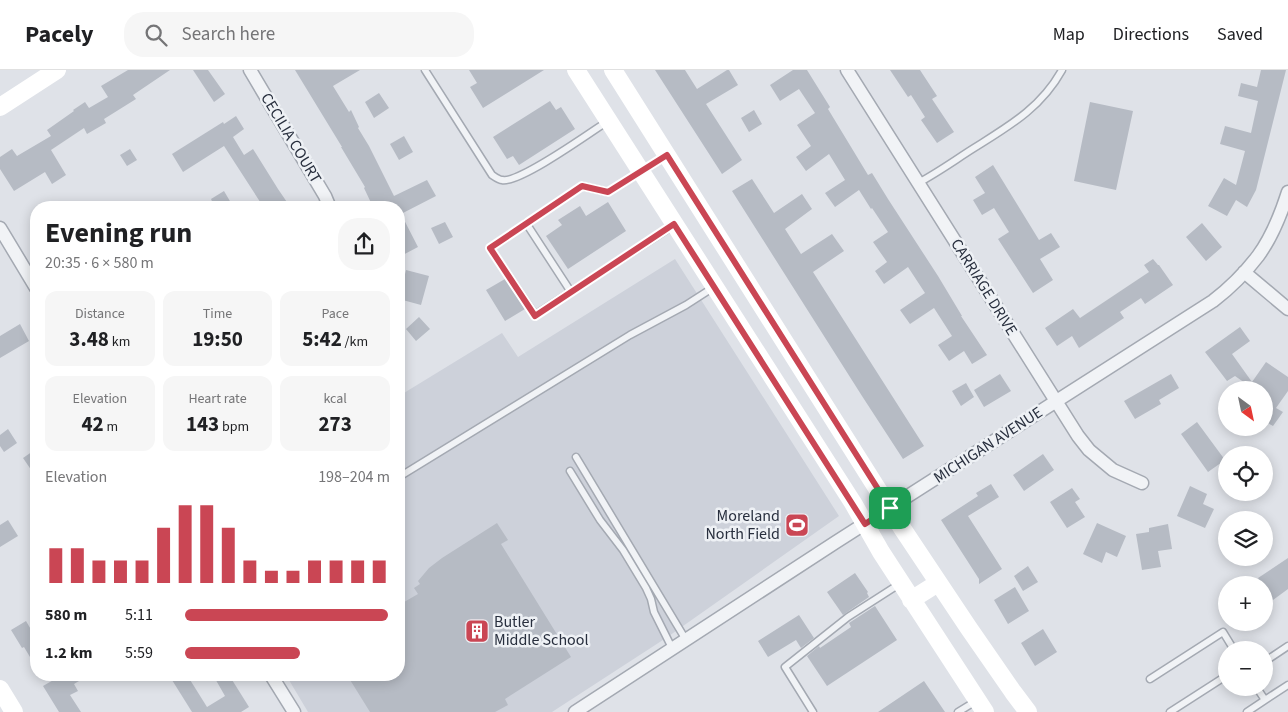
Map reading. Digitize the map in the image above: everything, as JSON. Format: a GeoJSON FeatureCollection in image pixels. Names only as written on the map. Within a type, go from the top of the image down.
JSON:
{"type":"FeatureCollection","features":[{"type":"Feature","properties":{"kind":"street"},"geometry":{"type":"LineString","coordinates":[[0,107],[56,70]]}},
{"type":"Feature","properties":{"kind":"street","name":"CECILIA COURT"},"geometry":{"type":"LineString","coordinates":[[250,70],[327,201]]}},
{"type":"Feature","properties":{"kind":"street"},"geometry":{"type":"LineString","coordinates":[[576,70],[812,439],[911,600],[981,706]]}},
{"type":"Feature","properties":{"kind":"street"},"geometry":{"type":"LineString","coordinates":[[613,70],[938,583],[1028,712]]}},
{"type":"Feature","properties":{"kind":"street","name":"CARRIAGE DRIVE"},"geometry":{"type":"LineString","coordinates":[[847,70],[1078,436],[1089,450],[1113,470],[1142,483]]}},
{"type":"Feature","properties":{"kind":"street","name":"MICHIGAN AVENUE"},"geometry":{"type":"LineString","coordinates":[[575,712],[1214,301],[1231,286],[1258,256],[1280,216],[1288,192]]}},
{"type":"Feature","properties":{"kind":"street"},"geometry":{"type":"LineString","coordinates":[[0,228],[30,278]]}},
{"type":"Feature","properties":{"kind":"street"},"geometry":{"type":"LineString","coordinates":[[1244,272],[1288,310]]}},
{"type":"Feature","properties":{"kind":"street"},"geometry":{"type":"LineString","coordinates":[[812,439],[836,423]]}},
{"type":"Feature","properties":{"kind":"street"},"geometry":{"type":"LineString","coordinates":[[911,600],[938,583]]}},
{"type":"Feature","properties":{"kind":"street"},"geometry":{"type":"LineString","coordinates":[[275,681],[294,712]]}},
{"type":"Feature","properties":{"kind":"street"},"geometry":{"type":"LineString","coordinates":[[0,689],[14,712]]}},
{"type":"Feature","properties":{"kind":"lane"},"geometry":{"type":"LineString","coordinates":[[425,70],[492,175],[503,181],[514,179],[530,172],[608,121]]}},
{"type":"Feature","properties":{"kind":"lane"},"geometry":{"type":"LineString","coordinates":[[918,184],[1006,129],[1034,106],[1053,85],[1062,70]]}},
{"type":"Feature","properties":{"kind":"lane"},"geometry":{"type":"LineString","coordinates":[[667,155],[608,192],[582,186],[490,248],[535,316],[674,224]]}},
{"type":"Feature","properties":{"kind":"lane"},"geometry":{"type":"LineString","coordinates":[[526,224],[571,292]]}},
{"type":"Feature","properties":{"kind":"lane"},"geometry":{"type":"LineString","coordinates":[[405,473],[714,287]]}},
{"type":"Feature","properties":{"kind":"lane"},"geometry":{"type":"LineString","coordinates":[[576,457],[686,640]]}},
{"type":"Feature","properties":{"kind":"lane"},"geometry":{"type":"LineString","coordinates":[[570,471],[600,520],[623,550],[646,588],[654,612],[672,648]]}},
{"type":"Feature","properties":{"kind":"lane"},"geometry":{"type":"LineString","coordinates":[[813,712],[785,667],[848,618],[901,583]]}},
{"type":"Feature","properties":{"kind":"lane"},"geometry":{"type":"LineString","coordinates":[[1150,678],[1223,632],[1228,641]]}},
{"type":"Feature","properties":{"kind":"lane"},"geometry":{"type":"LineString","coordinates":[[1273,656],[1288,646]]}},
{"type":"Feature","properties":{"kind":"lane"},"geometry":{"type":"LineString","coordinates":[[1170,712],[1218,681]]}},
{"type":"Feature","properties":{"kind":"lane"},"geometry":{"type":"LineString","coordinates":[[1247,712],[1288,685]]}},
{"type":"Feature","properties":{"kind":"lane"},"geometry":{"type":"LineString","coordinates":[[1262,696],[1265,700]]}},
{"type":"Feature","properties":{"kind":"lane"},"geometry":{"type":"LineString","coordinates":[[958,712],[981,706]]}},
{"type":"Feature","properties":{"kind":"shaded area"},"geometry":{"type":"Polygon","coordinates":[[[675,259],[839,516],[666,638],[552,712],[308,712],[290,681],[405,681],[405,392],[502,333],[518,357],[675,259]]]}},
{"type":"Feature","properties":{"kind":"building"},"geometry":{"type":"Polygon","coordinates":[[[128,70],[170,70],[133,95],[136,99],[104,119],[106,123],[87,134],[84,128],[51,150],[66,175],[52,184],[45,172],[14,191],[0,169],[0,157],[12,149],[17,156],[51,136],[47,130],[73,110],[85,102],[89,108],[108,97],[101,86],[128,70]]]}},
{"type":"Feature","properties":{"kind":"building"},"geometry":{"type":"Polygon","coordinates":[[[193,70],[208,70],[225,94],[214,102],[193,70]]]}},
{"type":"Feature","properties":{"kind":"building"},"geometry":{"type":"Polygon","coordinates":[[[295,70],[360,70],[333,86],[349,112],[351,110],[358,128],[394,196],[427,180],[436,196],[405,212],[405,201],[370,201],[365,187],[295,70]]]}},
{"type":"Feature","properties":{"kind":"building"},"geometry":{"type":"Polygon","coordinates":[[[469,70],[544,70],[483,108],[470,87],[477,83],[469,70]]]}},
{"type":"Feature","properties":{"kind":"building"},"geometry":{"type":"Polygon","coordinates":[[[655,70],[685,70],[697,89],[729,70],[738,85],[706,104],[742,160],[722,174],[655,70]]]}},
{"type":"Feature","properties":{"kind":"building"},"geometry":{"type":"Polygon","coordinates":[[[793,70],[807,70],[868,175],[872,173],[987,355],[972,364],[964,351],[949,361],[938,345],[952,336],[934,308],[910,324],[900,310],[925,293],[908,267],[884,284],[875,271],[887,262],[873,242],[888,232],[872,208],[859,190],[835,207],[825,193],[845,180],[829,154],[806,171],[796,157],[811,146],[797,125],[815,113],[799,89],[780,101],[770,85],[793,70]]]}},
{"type":"Feature","properties":{"kind":"building"},"geometry":{"type":"Polygon","coordinates":[[[890,70],[920,70],[937,96],[932,99],[954,132],[937,143],[921,120],[925,117],[911,95],[908,97],[890,70]]]}},
{"type":"Feature","properties":{"kind":"building"},"geometry":{"type":"Polygon","coordinates":[[[1261,70],[1286,70],[1256,190],[1247,207],[1236,200],[1227,216],[1208,206],[1224,178],[1236,185],[1245,151],[1220,144],[1225,126],[1251,133],[1258,101],[1238,96],[1241,83],[1257,87],[1261,70]]]}},
{"type":"Feature","properties":{"kind":"building"},"geometry":{"type":"Polygon","coordinates":[[[379,93],[389,108],[374,118],[365,102],[379,93]]]}},
{"type":"Feature","properties":{"kind":"building"},"geometry":{"type":"Polygon","coordinates":[[[550,101],[556,110],[561,107],[575,129],[519,165],[513,156],[507,159],[493,137],[550,101]]]}},
{"type":"Feature","properties":{"kind":"building"},"geometry":{"type":"Polygon","coordinates":[[[1090,102],[1133,111],[1116,190],[1074,181],[1090,102]]]}},
{"type":"Feature","properties":{"kind":"building"},"geometry":{"type":"Polygon","coordinates":[[[754,110],[762,124],[749,132],[741,118],[754,110]]]}},
{"type":"Feature","properties":{"kind":"building"},"geometry":{"type":"Polygon","coordinates":[[[236,116],[244,129],[233,137],[244,155],[253,149],[286,201],[259,201],[224,146],[183,172],[172,154],[223,122],[224,124],[236,116]]]}},
{"type":"Feature","properties":{"kind":"building"},"geometry":{"type":"Polygon","coordinates":[[[404,136],[413,152],[399,160],[390,144],[404,136]]]}},
{"type":"Feature","properties":{"kind":"building"},"geometry":{"type":"Polygon","coordinates":[[[130,149],[137,160],[127,166],[120,155],[130,149]]]}},
{"type":"Feature","properties":{"kind":"building"},"geometry":{"type":"Polygon","coordinates":[[[993,165],[1039,240],[1051,233],[1060,247],[1040,259],[1053,280],[1033,293],[998,239],[1009,232],[994,208],[982,215],[973,200],[985,193],[975,177],[993,165]]]}},
{"type":"Feature","properties":{"kind":"building"},"geometry":{"type":"Polygon","coordinates":[[[752,179],[774,213],[802,194],[812,209],[785,229],[801,254],[832,234],[844,251],[813,272],[924,446],[903,459],[732,191],[752,179]]]}},
{"type":"Feature","properties":{"kind":"building"},"geometry":{"type":"Polygon","coordinates":[[[224,191],[230,201],[212,201],[211,199],[224,191]]]}},
{"type":"Feature","properties":{"kind":"building"},"geometry":{"type":"Polygon","coordinates":[[[608,202],[626,231],[568,269],[546,236],[562,225],[558,220],[580,206],[586,216],[608,202]]]}},
{"type":"Feature","properties":{"kind":"building"},"geometry":{"type":"Polygon","coordinates":[[[405,222],[418,247],[405,254],[405,222]]]}},
{"type":"Feature","properties":{"kind":"building"},"geometry":{"type":"Polygon","coordinates":[[[445,222],[453,237],[439,244],[431,228],[445,222]]]}},
{"type":"Feature","properties":{"kind":"building"},"geometry":{"type":"Polygon","coordinates":[[[1202,223],[1222,247],[1206,261],[1186,237],[1202,223]]]}},
{"type":"Feature","properties":{"kind":"building"},"geometry":{"type":"Polygon","coordinates":[[[1153,259],[1173,285],[1145,304],[1141,298],[1120,312],[1124,318],[1079,348],[1072,336],[1057,346],[1045,328],[1073,309],[1080,318],[1149,272],[1144,265],[1153,259]]]}},
{"type":"Feature","properties":{"kind":"building"},"geometry":{"type":"Polygon","coordinates":[[[406,270],[429,276],[421,305],[405,301],[406,270]]]}},
{"type":"Feature","properties":{"kind":"building"},"geometry":{"type":"Polygon","coordinates":[[[505,279],[525,309],[505,321],[486,290],[505,279]]]}},
{"type":"Feature","properties":{"kind":"building"},"geometry":{"type":"Polygon","coordinates":[[[419,317],[430,329],[416,341],[406,329],[419,317]]]}},
{"type":"Feature","properties":{"kind":"building"},"geometry":{"type":"Polygon","coordinates":[[[20,324],[29,341],[0,358],[0,336],[20,324]]]}},
{"type":"Feature","properties":{"kind":"building"},"geometry":{"type":"Polygon","coordinates":[[[1240,327],[1250,341],[1232,354],[1251,381],[1242,381],[1235,376],[1227,381],[1205,352],[1240,327]]]}},
{"type":"Feature","properties":{"kind":"building"},"geometry":{"type":"Polygon","coordinates":[[[1266,362],[1288,377],[1288,391],[1276,408],[1283,412],[1273,426],[1273,381],[1253,381],[1266,362]]]}},
{"type":"Feature","properties":{"kind":"building"},"geometry":{"type":"Polygon","coordinates":[[[1000,374],[1011,391],[984,407],[974,390],[1000,374]]]}},
{"type":"Feature","properties":{"kind":"building"},"geometry":{"type":"Polygon","coordinates":[[[1171,374],[1179,388],[1159,400],[1161,404],[1135,419],[1124,401],[1171,374]]]}},
{"type":"Feature","properties":{"kind":"building"},"geometry":{"type":"Polygon","coordinates":[[[966,383],[974,397],[961,406],[952,391],[966,383]]]}},
{"type":"Feature","properties":{"kind":"building"},"geometry":{"type":"Polygon","coordinates":[[[1197,422],[1218,450],[1218,465],[1208,472],[1181,434],[1197,422]]]}},
{"type":"Feature","properties":{"kind":"building"},"geometry":{"type":"Polygon","coordinates":[[[8,429],[17,443],[4,452],[0,446],[0,435],[8,429]]]}},
{"type":"Feature","properties":{"kind":"building"},"geometry":{"type":"Polygon","coordinates":[[[30,453],[30,468],[23,458],[30,453]]]}},
{"type":"Feature","properties":{"kind":"building"},"geometry":{"type":"Polygon","coordinates":[[[1043,454],[1054,470],[1024,491],[1013,475],[1043,454]]]}},
{"type":"Feature","properties":{"kind":"building"},"geometry":{"type":"Polygon","coordinates":[[[991,484],[999,497],[968,516],[1002,569],[979,584],[979,579],[941,520],[978,496],[976,493],[991,484]]]}},
{"type":"Feature","properties":{"kind":"building"},"geometry":{"type":"Polygon","coordinates":[[[1190,486],[1207,494],[1203,504],[1214,509],[1205,528],[1177,516],[1190,486]]]}},
{"type":"Feature","properties":{"kind":"building"},"geometry":{"type":"Polygon","coordinates":[[[1072,488],[1080,499],[1075,502],[1085,517],[1067,528],[1050,502],[1072,488]]]}},
{"type":"Feature","properties":{"kind":"building"},"geometry":{"type":"Polygon","coordinates":[[[8,520],[18,536],[0,547],[0,525],[8,520]]]}},
{"type":"Feature","properties":{"kind":"building","name":"Butler Middle School"},"geometry":{"type":"Polygon","coordinates":[[[497,523],[508,540],[501,544],[571,657],[505,699],[508,705],[495,712],[370,712],[351,681],[405,681],[405,602],[418,594],[414,588],[420,584],[418,581],[429,568],[497,523]]]}},
{"type":"Feature","properties":{"kind":"building"},"geometry":{"type":"Polygon","coordinates":[[[1097,523],[1126,536],[1117,557],[1106,552],[1102,563],[1083,554],[1097,523]]]}},
{"type":"Feature","properties":{"kind":"building"},"geometry":{"type":"Polygon","coordinates":[[[1168,524],[1172,549],[1158,551],[1161,567],[1142,570],[1136,534],[1149,532],[1149,528],[1168,524]]]}},
{"type":"Feature","properties":{"kind":"building"},"geometry":{"type":"Polygon","coordinates":[[[1288,558],[1288,589],[1273,600],[1273,576],[1261,576],[1288,558]]]}},
{"type":"Feature","properties":{"kind":"building"},"geometry":{"type":"Polygon","coordinates":[[[1028,566],[1038,582],[1023,591],[1014,576],[1028,566]]]}},
{"type":"Feature","properties":{"kind":"building"},"geometry":{"type":"Polygon","coordinates":[[[855,573],[868,592],[869,597],[843,615],[827,592],[855,573]]]}},
{"type":"Feature","properties":{"kind":"building"},"geometry":{"type":"Polygon","coordinates":[[[1015,587],[1029,611],[1008,624],[994,600],[1015,587]]]}},
{"type":"Feature","properties":{"kind":"building"},"geometry":{"type":"Polygon","coordinates":[[[875,606],[897,640],[827,686],[807,656],[819,646],[820,648],[851,627],[849,623],[875,606]]]}},
{"type":"Feature","properties":{"kind":"building"},"geometry":{"type":"Polygon","coordinates":[[[799,615],[814,638],[801,648],[796,640],[768,657],[758,641],[799,615]]]}},
{"type":"Feature","properties":{"kind":"building"},"geometry":{"type":"Polygon","coordinates":[[[26,621],[30,628],[30,657],[24,647],[22,648],[11,630],[26,621]]]}},
{"type":"Feature","properties":{"kind":"building"},"geometry":{"type":"Polygon","coordinates":[[[1043,629],[1057,652],[1035,666],[1021,643],[1043,629]]]}},
{"type":"Feature","properties":{"kind":"building"},"geometry":{"type":"Polygon","coordinates":[[[52,681],[79,681],[74,684],[78,691],[70,695],[81,712],[59,712],[43,686],[52,681]]]}},
{"type":"Feature","properties":{"kind":"building"},"geometry":{"type":"Polygon","coordinates":[[[173,681],[191,681],[207,707],[225,696],[216,681],[233,681],[249,707],[241,712],[192,712],[173,681]]]}},
{"type":"Feature","properties":{"kind":"building"},"geometry":{"type":"Polygon","coordinates":[[[924,681],[945,712],[878,712],[924,681]]]}},
{"type":"Feature","properties":{"kind":"place","name":"Moreland North Field"},"geometry":{"type":"Point","coordinates":[797,525]}},
{"type":"Feature","properties":{"kind":"place","name":"Butler Middle School"},"geometry":{"type":"Point","coordinates":[477,631]}},
{"type":"Feature","properties":{"kind":"route"},"geometry":{"type":"LineString","coordinates":[[667,155],[890,508],[865,524],[674,224],[535,316],[490,248],[582,186],[608,192],[667,155]]}}]}
